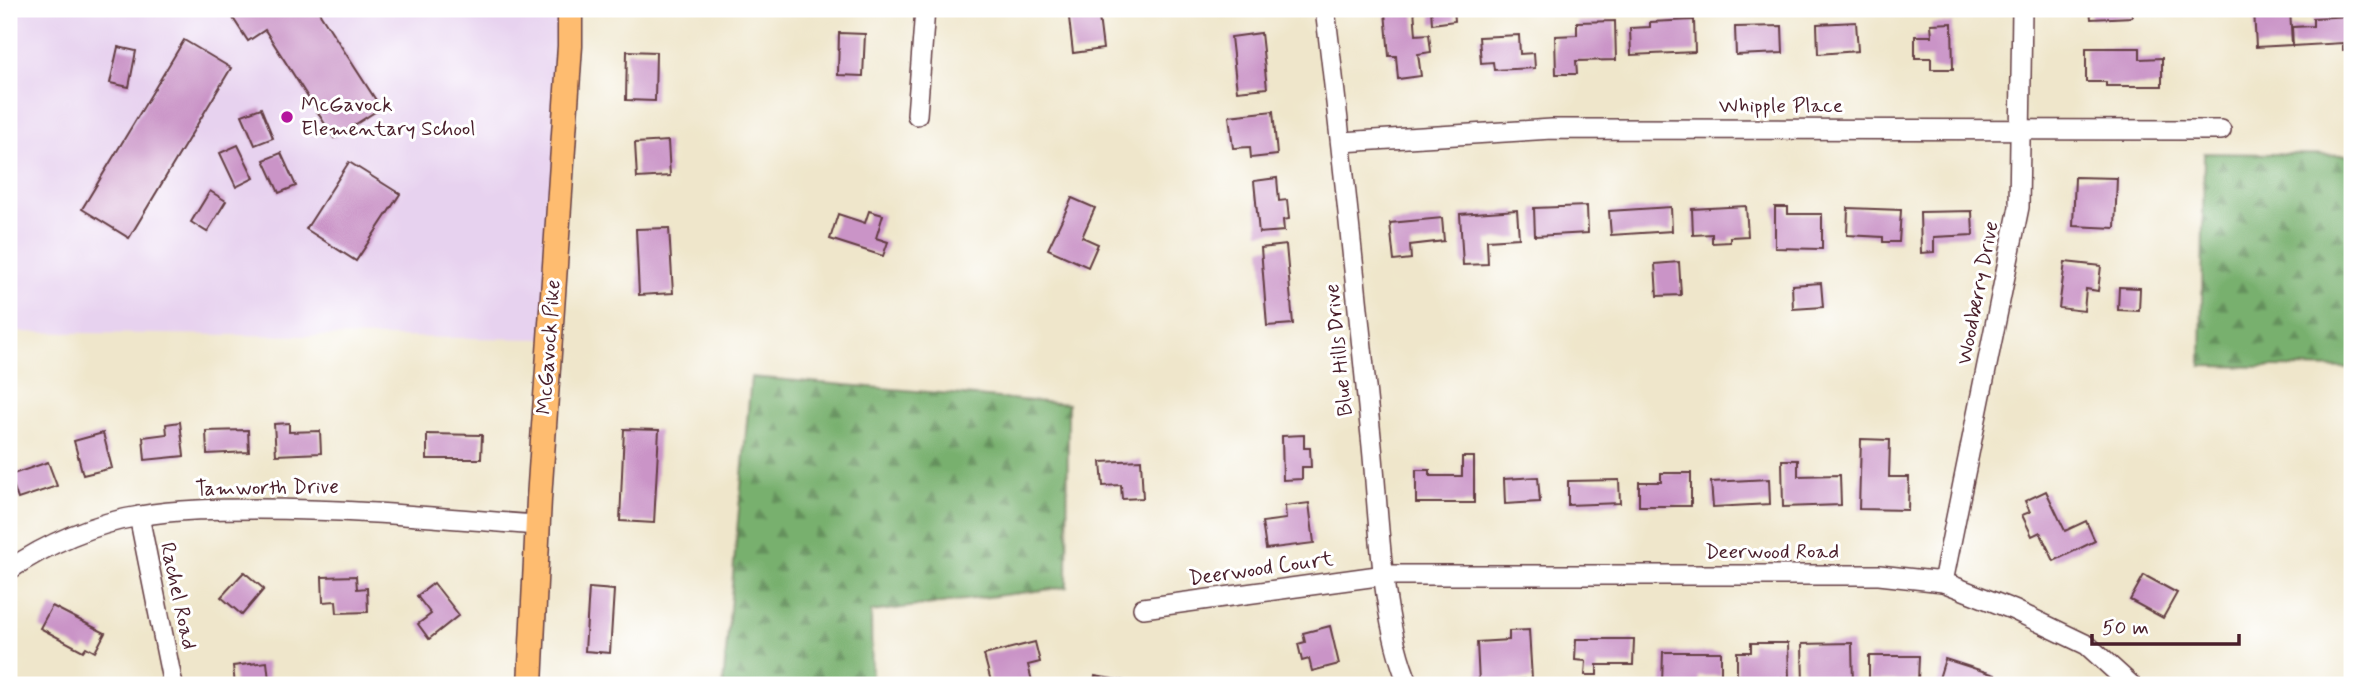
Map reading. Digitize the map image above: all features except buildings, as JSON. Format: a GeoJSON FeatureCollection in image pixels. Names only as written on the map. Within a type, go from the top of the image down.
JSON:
{"type":"FeatureCollection","features":[{"type":"Feature","properties":{"kind":"main road","name":"McGavock Pike"},"geometry":{"type":"LineString","coordinates":[[530,685],[537,525],[570,46],[570,9]]}},
{"type":"Feature","properties":{"kind":"street"},"geometry":{"type":"LineString","coordinates":[[917,115],[925,9]]}},
{"type":"Feature","properties":{"kind":"street","name":"Blue Hills Drive"},"geometry":{"type":"LineString","coordinates":[[1325,9],[1342,142],[1385,575],[1399,664],[1409,685]]}},
{"type":"Feature","properties":{"kind":"street","name":"Woodberry Drive"},"geometry":{"type":"LineString","coordinates":[[1943,582],[2019,207],[2022,9]]}},
{"type":"Feature","properties":{"kind":"street","name":"Whipple Place"},"geometry":{"type":"LineString","coordinates":[[1342,142],[1552,129],[2221,130]]}},
{"type":"Feature","properties":{"kind":"street","name":"Tamworth Drive"},"geometry":{"type":"LineString","coordinates":[[9,570],[33,553],[88,530],[139,516],[205,510],[345,509],[537,525]]}},
{"type":"Feature","properties":{"kind":"street","name":"Rachel Road"},"geometry":{"type":"LineString","coordinates":[[139,516],[173,685]]}},
{"type":"Feature","properties":{"kind":"street","name":"Deerwood Road"},"geometry":{"type":"LineString","coordinates":[[1385,575],[1879,575],[1943,582],[2014,610],[2087,645],[2131,685]]}},
{"type":"Feature","properties":{"kind":"street","name":"Deerwood Court"},"geometry":{"type":"LineString","coordinates":[[1143,607],[1385,575]]}},
{"type":"Feature","properties":{"kind":"shaded area","name":"McGavock Elementary School"},"geometry":{"type":"Polygon","coordinates":[[[9,9],[570,9],[549,339],[9,332],[9,9]]]}},
{"type":"Feature","properties":{"kind":"green space"},"geometry":{"type":"Polygon","coordinates":[[[2204,153],[2352,155],[2352,368],[2201,366],[2204,153]]]}},
{"type":"Feature","properties":{"kind":"green space"},"geometry":{"type":"Polygon","coordinates":[[[751,377],[1068,404],[1067,587],[871,612],[872,685],[723,685],[751,377]]]}},
{"type":"Feature","properties":{"kind":"place","name":"McGavock Elementary School"},"geometry":{"type":"Point","coordinates":[287,117]}}]}
